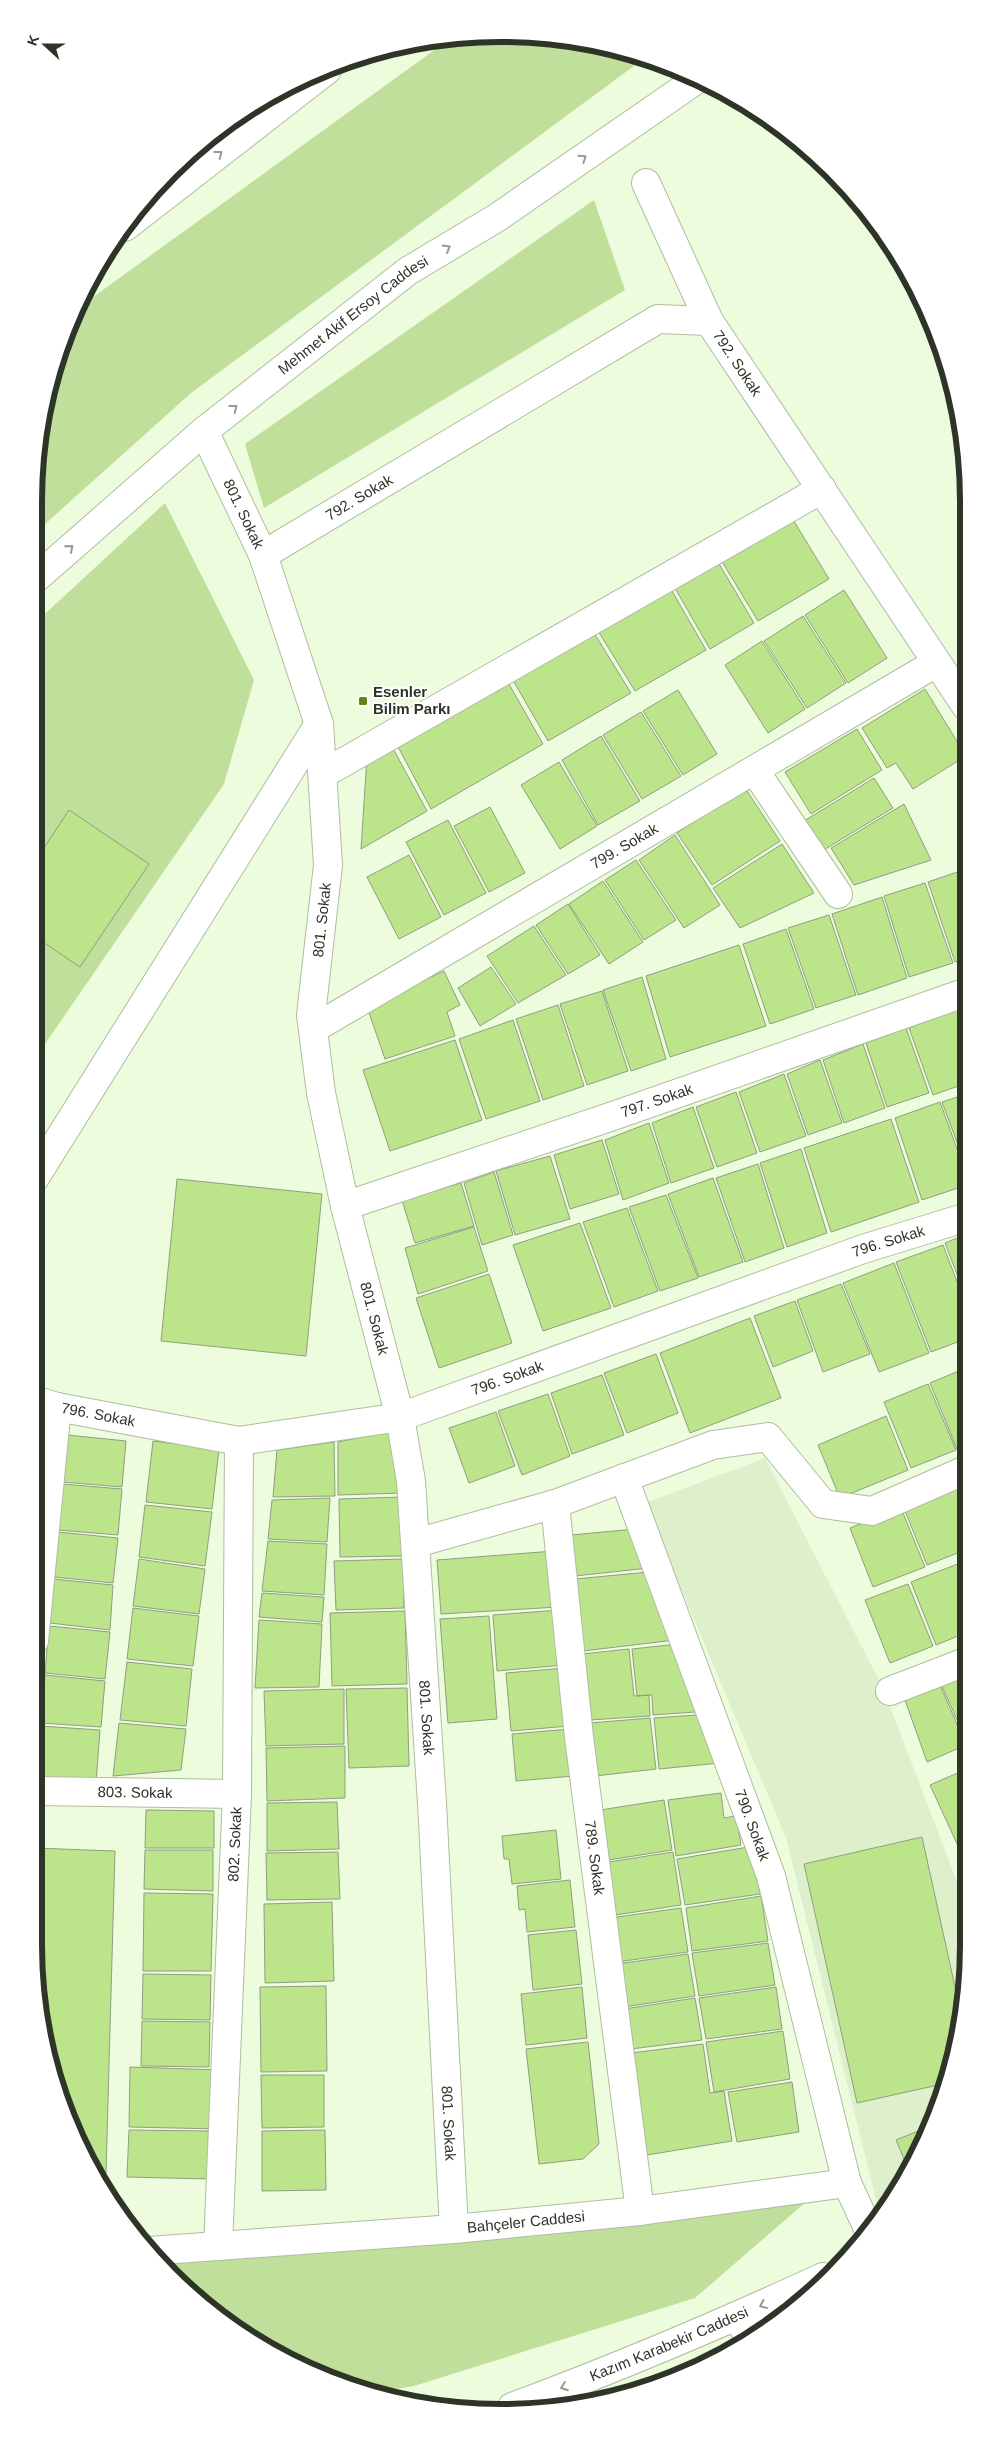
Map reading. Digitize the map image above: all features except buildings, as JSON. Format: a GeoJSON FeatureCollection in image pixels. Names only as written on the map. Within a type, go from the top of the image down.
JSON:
{"type":"FeatureCollection","features":[{"type":"Feature","properties":{"kind":"main road","name":"Mehmet Akif Ersoy Caddesi"},"geometry":{"type":"LineString","coordinates":[[42,573],[204,432],[408,272],[498,217],[691,83]]}},
{"type":"Feature","properties":{"kind":"main road"},"geometry":{"type":"LineString","coordinates":[[147,210],[306,86]]}},
{"type":"Feature","properties":{"kind":"main road"},"geometry":{"type":"LineString","coordinates":[[646,183],[709,321]]}},
{"type":"Feature","properties":{"kind":"main road","name":"792. Sokak"},"geometry":{"type":"LineString","coordinates":[[264,555],[658,319],[709,321],[960,697]]}},
{"type":"Feature","properties":{"kind":"main road","name":"801. Sokak"},"geometry":{"type":"LineString","coordinates":[[204,432],[264,555],[319,724],[328,865],[311,1014],[321,1093],[345,1206],[400,1417],[412,1481],[454,2229]]}},
{"type":"Feature","properties":{"kind":"main road"},"geometry":{"type":"LineString","coordinates":[[323,774],[822,489]]}},
{"type":"Feature","properties":{"kind":"main road","name":"799. Sokak"},"geometry":{"type":"LineString","coordinates":[[313,1029],[755,771],[936,662]]}},
{"type":"Feature","properties":{"kind":"main road"},"geometry":{"type":"LineString","coordinates":[[42,1166],[319,724]]}},
{"type":"Feature","properties":{"kind":"main road"},"geometry":{"type":"LineString","coordinates":[[755,771],[838,894]]}},
{"type":"Feature","properties":{"kind":"main road","name":"797. Sokak"},"geometry":{"type":"LineString","coordinates":[[345,1206],[610,1117],[960,994]]}},
{"type":"Feature","properties":{"kind":"main road","name":"796. Sokak"},"geometry":{"type":"LineString","coordinates":[[45,1404],[239,1441],[400,1417],[854,1253],[960,1219]]}},
{"type":"Feature","properties":{"kind":"main road"},"geometry":{"type":"LineString","coordinates":[[42,1469],[45,1404]]}},
{"type":"Feature","properties":{"kind":"main road"},"geometry":{"type":"LineString","coordinates":[[416,1543],[555,1504],[714,1445],[768,1437],[823,1504],[872,1511],[960,1473]]}},
{"type":"Feature","properties":{"kind":"main road","name":"802. Sokak"},"geometry":{"type":"LineString","coordinates":[[218,2246],[237,1794],[239,1441]]}},
{"type":"Feature","properties":{"kind":"main road","name":"790. Sokak"},"geometry":{"type":"LineString","coordinates":[[624,1478],[772,1876],[847,2183]]}},
{"type":"Feature","properties":{"kind":"main road","name":"789. Sokak"},"geometry":{"type":"LineString","coordinates":[[555,1504],[579,1737],[640,2211]]}},
{"type":"Feature","properties":{"kind":"main road"},"geometry":{"type":"LineString","coordinates":[[890,1691],[960,1664]]}},
{"type":"Feature","properties":{"kind":"main road","name":"803. Sokak"},"geometry":{"type":"LineString","coordinates":[[42,1791],[237,1794]]}},
{"type":"Feature","properties":{"kind":"main road"},"geometry":{"type":"LineString","coordinates":[[847,2183],[866,2225]]}},
{"type":"Feature","properties":{"kind":"main road","name":"Bahçeler Caddesi"},"geometry":{"type":"LineString","coordinates":[[158,2250],[454,2229],[640,2211],[847,2183]]}},
{"type":"Feature","properties":{"kind":"main road","name":"Kazım Karabekir Caddesi"},"geometry":{"type":"LineString","coordinates":[[520,2404],[596,2376],[737,2317],[815,2281]]}},
{"type":"Feature","properties":{"kind":"main road"},"geometry":{"type":"LineString","coordinates":[[737,2317],[747,2333]]}},
{"type":"Feature","properties":{"kind":"shaded area"},"geometry":{"type":"Polygon","coordinates":[[[765,1458],[883,1688],[960,1888],[960,1976],[952,2035],[945,2064],[926,2121],[913,2149],[878,2208],[786,1838],[645,1503],[765,1458]]]}},
{"type":"Feature","properties":{"kind":"green space"},"geometry":{"type":"Polygon","coordinates":[[[471,43],[532,43],[591,51],[637,63],[191,393],[42,527],[43,471],[51,412],[67,354],[89,300],[439,46],[471,43]]]}},
{"type":"Feature","properties":{"kind":"green space"},"geometry":{"type":"Polygon","coordinates":[[[594,200],[625,290],[264,508],[245,444],[594,200]]]}},
{"type":"Feature","properties":{"kind":"green space"},"geometry":{"type":"Polygon","coordinates":[[[165,503],[254,680],[224,784],[42,1048],[42,617],[165,503]]]}},
{"type":"Feature","properties":{"kind":"green space"},"geometry":{"type":"Polygon","coordinates":[[[807,2201],[695,2298],[414,2386],[388,2390],[326,2370],[272,2343],[222,2310],[199,2291],[161,2253],[807,2201]]]}},
{"type":"Feature","properties":{"kind":"place","name":"Esenler Bilim Parkı"},"geometry":{"type":"Point","coordinates":[363,701]}}]}
